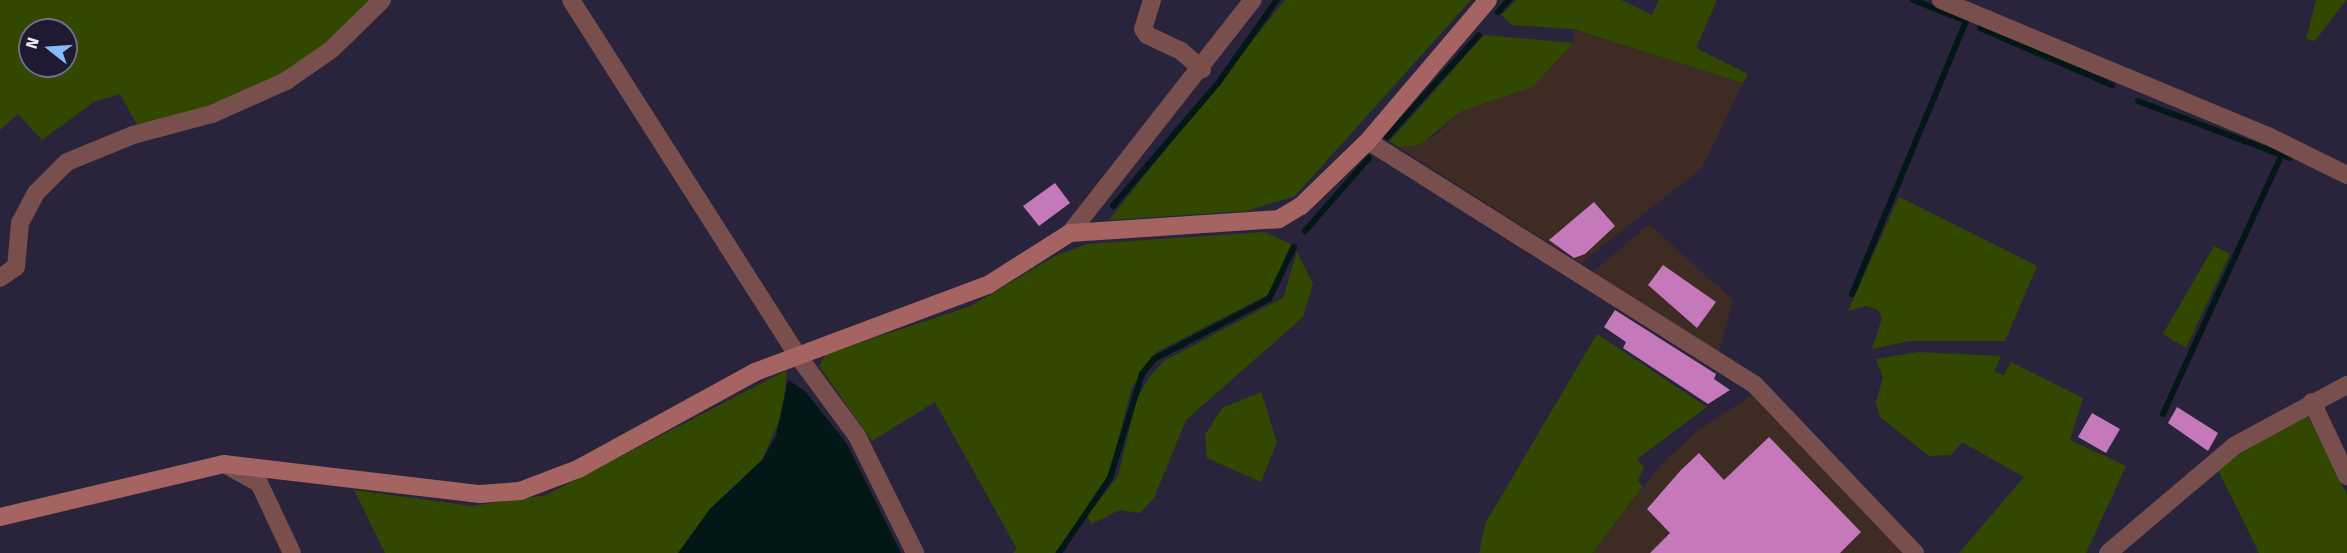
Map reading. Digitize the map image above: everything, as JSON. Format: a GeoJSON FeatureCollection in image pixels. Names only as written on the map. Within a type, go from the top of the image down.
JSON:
{"type":"FeatureCollection","features":[{"type":"Feature","properties":{"kind":"street"},"geometry":{"type":"LineString","coordinates":[[0,278],[16,267],[20,223],[36,193],[67,162],[133,135],[212,114],[286,81],[332,49],[382,0]]}},
{"type":"Feature","properties":{"kind":"street"},"geometry":{"type":"LineString","coordinates":[[571,0],[798,356],[857,436],[915,553]]}},
{"type":"Feature","properties":{"kind":"street"},"geometry":{"type":"LineString","coordinates":[[1152,0],[1143,29],[1147,35],[1181,51],[1202,69]]}},
{"type":"Feature","properties":{"kind":"street"},"geometry":{"type":"LineString","coordinates":[[0,516],[224,464],[480,494],[520,491],[578,469],[755,372],[988,285],[1070,233],[1202,69],[1252,0]]}},
{"type":"Feature","properties":{"kind":"street"},"geometry":{"type":"LineString","coordinates":[[1070,233],[1279,219],[1301,206],[1368,141],[1488,0]]}},
{"type":"Feature","properties":{"kind":"street"},"geometry":{"type":"LineString","coordinates":[[1941,0],[2268,136],[2347,175]]}},
{"type":"Feature","properties":{"kind":"street"},"geometry":{"type":"LineString","coordinates":[[1368,141],[1755,385],[1915,553]]}},
{"type":"Feature","properties":{"kind":"street"},"geometry":{"type":"LineString","coordinates":[[2108,553],[2190,478],[2312,402],[2347,385]]}},
{"type":"Feature","properties":{"kind":"street"},"geometry":{"type":"LineString","coordinates":[[2312,402],[2347,476]]}},
{"type":"Feature","properties":{"kind":"street"},"geometry":{"type":"LineString","coordinates":[[224,464],[259,483],[292,553]]}},
{"type":"Feature","properties":{"kind":"shaded area"},"geometry":{"type":"Polygon","coordinates":[[[1573,29],[1743,83],[1702,168],[1581,263],[1398,147],[1434,136],[1462,111],[1533,87],[1573,43],[1573,29]]]}},
{"type":"Feature","properties":{"kind":"shaded area"},"geometry":{"type":"Polygon","coordinates":[[[1649,224],[1733,300],[1719,352],[1593,272],[1649,224]]]}},
{"type":"Feature","properties":{"kind":"shaded area"},"geometry":{"type":"Polygon","coordinates":[[[788,380],[805,391],[847,444],[901,553],[678,553],[710,509],[762,460],[776,436],[788,380]]]}},
{"type":"Feature","properties":{"kind":"shaded area"},"geometry":{"type":"Polygon","coordinates":[[[1755,393],[1907,553],[1592,553],[1660,466],[1697,431],[1755,393]]]}},
{"type":"Feature","properties":{"kind":"green space"},"geometry":{"type":"Polygon","coordinates":[[[0,0],[375,0],[303,65],[219,107],[139,128],[120,94],[94,102],[42,140],[18,114],[0,130],[0,0]]]}},
{"type":"Feature","properties":{"kind":"green space"},"geometry":{"type":"Polygon","coordinates":[[[1285,0],[1471,0],[1295,196],[1246,211],[1109,220],[1285,0]]]}},
{"type":"Feature","properties":{"kind":"green space"},"geometry":{"type":"Polygon","coordinates":[[[1516,0],[1621,0],[1652,15],[1659,0],[1717,0],[1696,48],[1748,74],[1743,83],[1573,29],[1512,25],[1501,15],[1516,0]]]}},
{"type":"Feature","properties":{"kind":"green space"},"geometry":{"type":"Polygon","coordinates":[[[2316,0],[2346,0],[2315,41],[2306,39],[2316,0]]]}},
{"type":"Feature","properties":{"kind":"green space"},"geometry":{"type":"Polygon","coordinates":[[[1484,35],[1573,43],[1533,87],[1462,111],[1419,145],[1398,147],[1390,141],[1484,35]]]}},
{"type":"Feature","properties":{"kind":"green space"},"geometry":{"type":"Polygon","coordinates":[[[1899,197],[2037,266],[2005,341],[1909,341],[1872,349],[1882,318],[1878,310],[1866,306],[1848,311],[1899,197]]]}},
{"type":"Feature","properties":{"kind":"green space"},"geometry":{"type":"Polygon","coordinates":[[[1264,232],[1291,244],[1269,294],[1156,352],[1132,387],[1108,478],[1055,553],[1013,553],[1017,549],[935,402],[872,441],[819,366],[826,354],[971,306],[1055,256],[1087,244],[1264,232]]]}},
{"type":"Feature","properties":{"kind":"green space"},"geometry":{"type":"Polygon","coordinates":[[[2214,246],[2230,254],[2186,348],[2163,334],[2214,246]]]}},
{"type":"Feature","properties":{"kind":"green space"},"geometry":{"type":"Polygon","coordinates":[[[1297,252],[1313,284],[1303,317],[1186,420],[1154,498],[1140,513],[1119,510],[1092,524],[1087,516],[1118,476],[1137,398],[1150,376],[1164,361],[1283,298],[1297,252]]]}},
{"type":"Feature","properties":{"kind":"green space"},"geometry":{"type":"Polygon","coordinates":[[[1597,334],[1707,407],[1637,459],[1644,467],[1638,481],[1643,487],[1592,553],[1479,553],[1485,524],[1597,334]]]}},
{"type":"Feature","properties":{"kind":"green space"},"geometry":{"type":"Polygon","coordinates":[[[1918,352],[2001,356],[1994,372],[2004,375],[2011,362],[2083,398],[2070,440],[2126,466],[2086,553],[1959,553],[2024,477],[1962,442],[1951,455],[1929,456],[1880,417],[1876,402],[1883,377],[1876,359],[1918,352]]]}},
{"type":"Feature","properties":{"kind":"green space"},"geometry":{"type":"Polygon","coordinates":[[[787,370],[782,414],[762,460],[710,509],[678,553],[385,553],[354,490],[472,506],[546,495],[787,370]]]}},
{"type":"Feature","properties":{"kind":"green space"},"geometry":{"type":"Polygon","coordinates":[[[1261,392],[1277,442],[1261,482],[1207,458],[1205,435],[1222,408],[1261,392]]]}},
{"type":"Feature","properties":{"kind":"green space"},"geometry":{"type":"Polygon","coordinates":[[[2306,412],[2347,495],[2347,553],[2259,553],[2217,468],[2306,412]]]}},
{"type":"Feature","properties":{"kind":"building"},"geometry":{"type":"Polygon","coordinates":[[[1055,183],[1070,203],[1039,226],[1023,206],[1055,183]]]}},
{"type":"Feature","properties":{"kind":"building"},"geometry":{"type":"Polygon","coordinates":[[[1594,202],[1615,226],[1585,254],[1574,258],[1549,240],[1594,202]]]}},
{"type":"Feature","properties":{"kind":"building"},"geometry":{"type":"Polygon","coordinates":[[[1663,265],[1716,302],[1697,328],[1648,285],[1663,265]]]}},
{"type":"Feature","properties":{"kind":"building"},"geometry":{"type":"Polygon","coordinates":[[[1615,310],[1716,374],[1714,379],[1730,390],[1708,404],[1623,348],[1626,342],[1604,327],[1615,310]]]}},
{"type":"Feature","properties":{"kind":"building"},"geometry":{"type":"Polygon","coordinates":[[[2177,407],[2218,433],[2208,451],[2168,423],[2177,407]]]}},
{"type":"Feature","properties":{"kind":"building"},"geometry":{"type":"Polygon","coordinates":[[[2092,413],[2120,429],[2106,453],[2078,437],[2092,413]]]}},
{"type":"Feature","properties":{"kind":"building"},"geometry":{"type":"Polygon","coordinates":[[[1769,437],[1861,532],[1840,553],[1650,553],[1670,533],[1647,509],[1681,470],[1699,453],[1724,480],[1769,437]]]}},
{"type":"Feature","properties":{"kind":"waterway"},"geometry":{"type":"LineString","coordinates":[[1113,206],[1218,83],[1277,0]]}},
{"type":"Feature","properties":{"kind":"waterway"},"geometry":{"type":"LineString","coordinates":[[1498,12],[1509,0]]}},
{"type":"Feature","properties":{"kind":"waterway"},"geometry":{"type":"LineString","coordinates":[[1852,294],[1966,21],[1913,0]]}},
{"type":"Feature","properties":{"kind":"waterway"},"geometry":{"type":"LineString","coordinates":[[1980,28],[2112,85]]}},
{"type":"Feature","properties":{"kind":"waterway"},"geometry":{"type":"LineString","coordinates":[[1387,137],[1479,35]]}},
{"type":"Feature","properties":{"kind":"waterway"},"geometry":{"type":"LineString","coordinates":[[2138,101],[2290,158]]}},
{"type":"Feature","properties":{"kind":"waterway"},"geometry":{"type":"LineString","coordinates":[[1305,231],[1369,158]]}},
{"type":"Feature","properties":{"kind":"waterway"},"geometry":{"type":"LineString","coordinates":[[2163,414],[2280,158]]}},
{"type":"Feature","properties":{"kind":"waterway"},"geometry":{"type":"LineString","coordinates":[[1059,553],[1110,478],[1142,374],[1154,359],[1269,299],[1294,247]]}}]}
